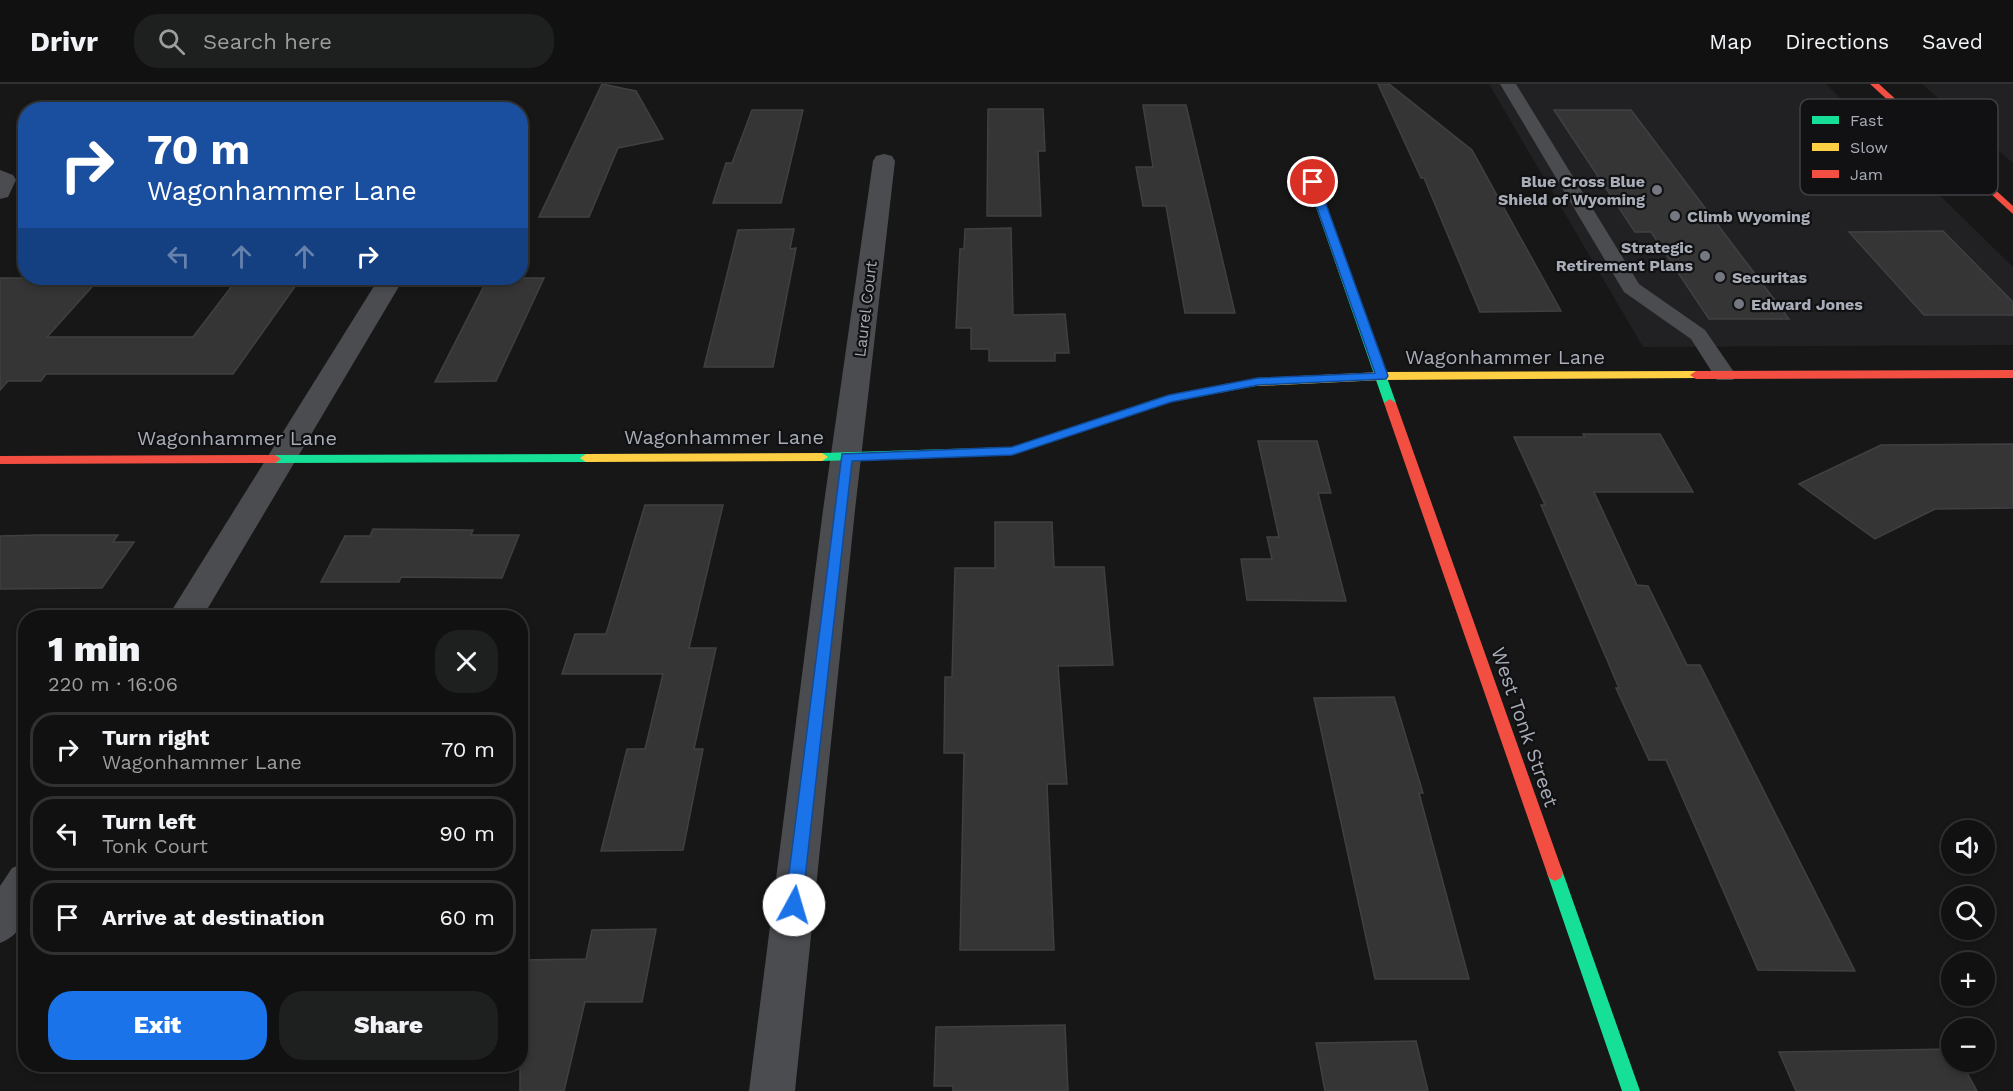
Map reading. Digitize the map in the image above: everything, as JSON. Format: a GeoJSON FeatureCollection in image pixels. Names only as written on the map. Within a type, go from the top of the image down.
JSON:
{"type":"FeatureCollection","features":[{"type":"Feature","properties":{"kind":"street"},"geometry":{"type":"LineString","coordinates":[[1874,84],[1890,99]]}},
{"type":"Feature","properties":{"kind":"street","name":"Laurel Court"},"geometry":{"type":"LineString","coordinates":[[772,1091],[846,457],[884,161]]}},
{"type":"Feature","properties":{"kind":"street","name":"West Tonk Street"},"geometry":{"type":"LineString","coordinates":[[1305,161],[1631,1091]]}},
{"type":"Feature","properties":{"kind":"street"},"geometry":{"type":"LineString","coordinates":[[0,177],[5,180],[0,192]]}},
{"type":"Feature","properties":{"kind":"street"},"geometry":{"type":"LineString","coordinates":[[1995,195],[2013,211]]}},
{"type":"Feature","properties":{"kind":"street"},"geometry":{"type":"LineString","coordinates":[[189,610],[387,285]]}},
{"type":"Feature","properties":{"kind":"street","name":"Wagonhammer Lane"},"geometry":{"type":"LineString","coordinates":[[0,460],[282,457],[846,457],[1012,451],[1169,399],[1258,382],[1382,376],[2013,374]]}},
{"type":"Feature","properties":{"kind":"street"},"geometry":{"type":"LineString","coordinates":[[0,923],[18,894]]}},
{"type":"Feature","properties":{"kind":"lane"},"geometry":{"type":"LineString","coordinates":[[1508,84],[1631,288],[1698,334],[1725,375]]}},
{"type":"Feature","properties":{"kind":"shaded area"},"geometry":{"type":"Polygon","coordinates":[[[1489,84],[1826,84],[1841,99],[1800,99],[1800,195],[1939,195],[2013,267],[2013,345],[1643,347],[1489,84]]]}},
{"type":"Feature","properties":{"kind":"shaded area"},"geometry":{"type":"Polygon","coordinates":[[[1922,84],[2013,84],[2013,163],[1998,150],[1998,99],[1939,99],[1922,84]]]}},
{"type":"Feature","properties":{"kind":"building"},"geometry":{"type":"Polygon","coordinates":[[[602,84],[636,91],[663,139],[618,148],[589,217],[539,217],[602,84]]]}},
{"type":"Feature","properties":{"kind":"building"},"geometry":{"type":"Polygon","coordinates":[[[1378,84],[1389,84],[1472,150],[1561,311],[1480,312],[1424,178],[1421,178],[1378,84]]]}},
{"type":"Feature","properties":{"kind":"building"},"geometry":{"type":"Polygon","coordinates":[[[1143,105],[1186,105],[1235,313],[1185,313],[1166,206],[1143,206],[1136,167],[1153,167],[1143,105]]]}},
{"type":"Feature","properties":{"kind":"building"},"geometry":{"type":"Polygon","coordinates":[[[988,109],[1043,109],[1045,151],[1038,151],[1041,216],[987,216],[988,109]]]}},
{"type":"Feature","properties":{"kind":"building"},"geometry":{"type":"Polygon","coordinates":[[[752,110],[803,110],[781,203],[713,203],[726,163],[732,163],[752,110]]]}},
{"type":"Feature","properties":{"kind":"building"},"geometry":{"type":"Polygon","coordinates":[[[1554,110],[1631,110],[1789,319],[1709,319],[1651,232],[1635,232],[1554,110]]]}},
{"type":"Feature","properties":{"kind":"building"},"geometry":{"type":"Polygon","coordinates":[[[1011,228],[1013,315],[1065,314],[1069,353],[1055,353],[1055,361],[989,361],[989,349],[971,349],[971,328],[956,328],[960,249],[964,249],[965,229],[1011,228]]]}},
{"type":"Feature","properties":{"kind":"building"},"geometry":{"type":"Polygon","coordinates":[[[794,229],[790,249],[796,248],[773,367],[704,367],[738,230],[794,229]]]}},
{"type":"Feature","properties":{"kind":"building"},"geometry":{"type":"Polygon","coordinates":[[[1943,231],[2013,302],[2013,315],[1924,315],[1849,232],[1943,231]]]}},
{"type":"Feature","properties":{"kind":"building"},"geometry":{"type":"Polygon","coordinates":[[[0,278],[18,278],[18,285],[94,285],[47,337],[193,337],[233,285],[296,285],[233,374],[46,374],[41,381],[8,381],[0,390],[0,278]]]}},
{"type":"Feature","properties":{"kind":"building"},"geometry":{"type":"Polygon","coordinates":[[[528,278],[544,278],[496,381],[435,382],[484,285],[528,285],[528,278]]]}},
{"type":"Feature","properties":{"kind":"building"},"geometry":{"type":"Polygon","coordinates":[[[1583,434],[1660,434],[1693,492],[1594,492],[1637,585],[1648,586],[1687,665],[1700,665],[1855,971],[1758,970],[1666,760],[1649,760],[1616,688],[1619,688],[1541,505],[1545,505],[1514,437],[1585,437],[1583,434]]]}},
{"type":"Feature","properties":{"kind":"building"},"geometry":{"type":"Polygon","coordinates":[[[1258,441],[1317,441],[1331,493],[1318,493],[1346,601],[1247,600],[1241,559],[1272,559],[1267,537],[1279,537],[1258,441]]]}},
{"type":"Feature","properties":{"kind":"building"},"geometry":{"type":"Polygon","coordinates":[[[2013,444],[2013,508],[1935,509],[1875,539],[1799,484],[1881,445],[2013,444]]]}},
{"type":"Feature","properties":{"kind":"building"},"geometry":{"type":"Polygon","coordinates":[[[645,505],[723,505],[689,648],[716,648],[694,749],[703,749],[683,850],[601,851],[627,749],[645,749],[663,674],[562,674],[575,634],[606,634],[645,505]]]}},
{"type":"Feature","properties":{"kind":"building"},"geometry":{"type":"Polygon","coordinates":[[[995,522],[1052,522],[1054,567],[1104,567],[1113,665],[1058,666],[1067,784],[1047,784],[1054,950],[960,950],[964,753],[944,753],[945,677],[952,677],[955,568],[995,568],[995,522]]]}},
{"type":"Feature","properties":{"kind":"building"},"geometry":{"type":"Polygon","coordinates":[[[373,529],[473,530],[471,535],[519,535],[502,578],[401,577],[399,582],[321,582],[345,536],[370,536],[373,529]]]}},
{"type":"Feature","properties":{"kind":"building"},"geometry":{"type":"Polygon","coordinates":[[[118,535],[113,542],[134,542],[102,588],[0,589],[0,536],[118,535]]]}},
{"type":"Feature","properties":{"kind":"building"},"geometry":{"type":"Polygon","coordinates":[[[1394,697],[1423,793],[1419,793],[1469,979],[1375,979],[1314,698],[1394,697]]]}},
{"type":"Feature","properties":{"kind":"building"},"geometry":{"type":"Polygon","coordinates":[[[656,929],[642,1002],[585,1002],[564,1091],[520,1091],[520,1072],[528,1072],[528,960],[586,959],[592,930],[656,929]]]}},
{"type":"Feature","properties":{"kind":"building"},"geometry":{"type":"Polygon","coordinates":[[[1065,1025],[1068,1091],[953,1091],[953,1086],[934,1086],[936,1027],[1065,1025]]]}},
{"type":"Feature","properties":{"kind":"building"},"geometry":{"type":"Polygon","coordinates":[[[1416,1041],[1428,1091],[1325,1091],[1316,1043],[1416,1041]]]}},
{"type":"Feature","properties":{"kind":"building"},"geometry":{"type":"Polygon","coordinates":[[[1941,1049],[1941,1072],[1967,1072],[1977,1091],[1796,1091],[1779,1052],[1941,1049]]]}},
{"type":"Feature","properties":{"kind":"traffic: fast"},"geometry":{"type":"LineString","coordinates":[[1305,161],[1390,403]]}},
{"type":"Feature","properties":{"kind":"traffic: fast"},"geometry":{"type":"LineString","coordinates":[[822,457],[1013,451],[1169,399],[1257,382]]}},
{"type":"Feature","properties":{"kind":"traffic: fast"},"geometry":{"type":"LineString","coordinates":[[275,459],[586,458]]}},
{"type":"Feature","properties":{"kind":"traffic: fast"},"geometry":{"type":"LineString","coordinates":[[1555,873],[1631,1091]]}},
{"type":"Feature","properties":{"kind":"traffic: slow"},"geometry":{"type":"LineString","coordinates":[[1257,382],[1382,376],[1696,375]]}},
{"type":"Feature","properties":{"kind":"traffic: slow"},"geometry":{"type":"LineString","coordinates":[[586,458],[822,457]]}},
{"type":"Feature","properties":{"kind":"traffic: jam"},"geometry":{"type":"LineString","coordinates":[[1874,84],[1890,99]]}},
{"type":"Feature","properties":{"kind":"traffic: jam"},"geometry":{"type":"LineString","coordinates":[[1995,195],[2013,211]]}},
{"type":"Feature","properties":{"kind":"traffic: jam"},"geometry":{"type":"LineString","coordinates":[[1696,375],[2013,374]]}},
{"type":"Feature","properties":{"kind":"traffic: jam"},"geometry":{"type":"LineString","coordinates":[[1390,403],[1555,873]]}},
{"type":"Feature","properties":{"kind":"traffic: jam"},"geometry":{"type":"LineString","coordinates":[[0,460],[275,459]]}},
{"type":"Feature","properties":{"kind":"place","name":"Blue Cross Blue Shield of Wyoming"},"geometry":{"type":"Point","coordinates":[1657,190]}},
{"type":"Feature","properties":{"kind":"place","name":"Climb Wyoming"},"geometry":{"type":"Point","coordinates":[1675,216]}},
{"type":"Feature","properties":{"kind":"place","name":"Strategic Retirement Plans"},"geometry":{"type":"Point","coordinates":[1705,256]}},
{"type":"Feature","properties":{"kind":"place","name":"Securitas"},"geometry":{"type":"Point","coordinates":[1720,277]}},
{"type":"Feature","properties":{"kind":"place","name":"Edward Jones"},"geometry":{"type":"Point","coordinates":[1739,304]}},
{"type":"Feature","properties":{"kind":"route"},"geometry":{"type":"LineString","coordinates":[[794,905],[846,457],[1012,451],[1169,399],[1258,382],[1382,376],[1313,182]]}}]}
